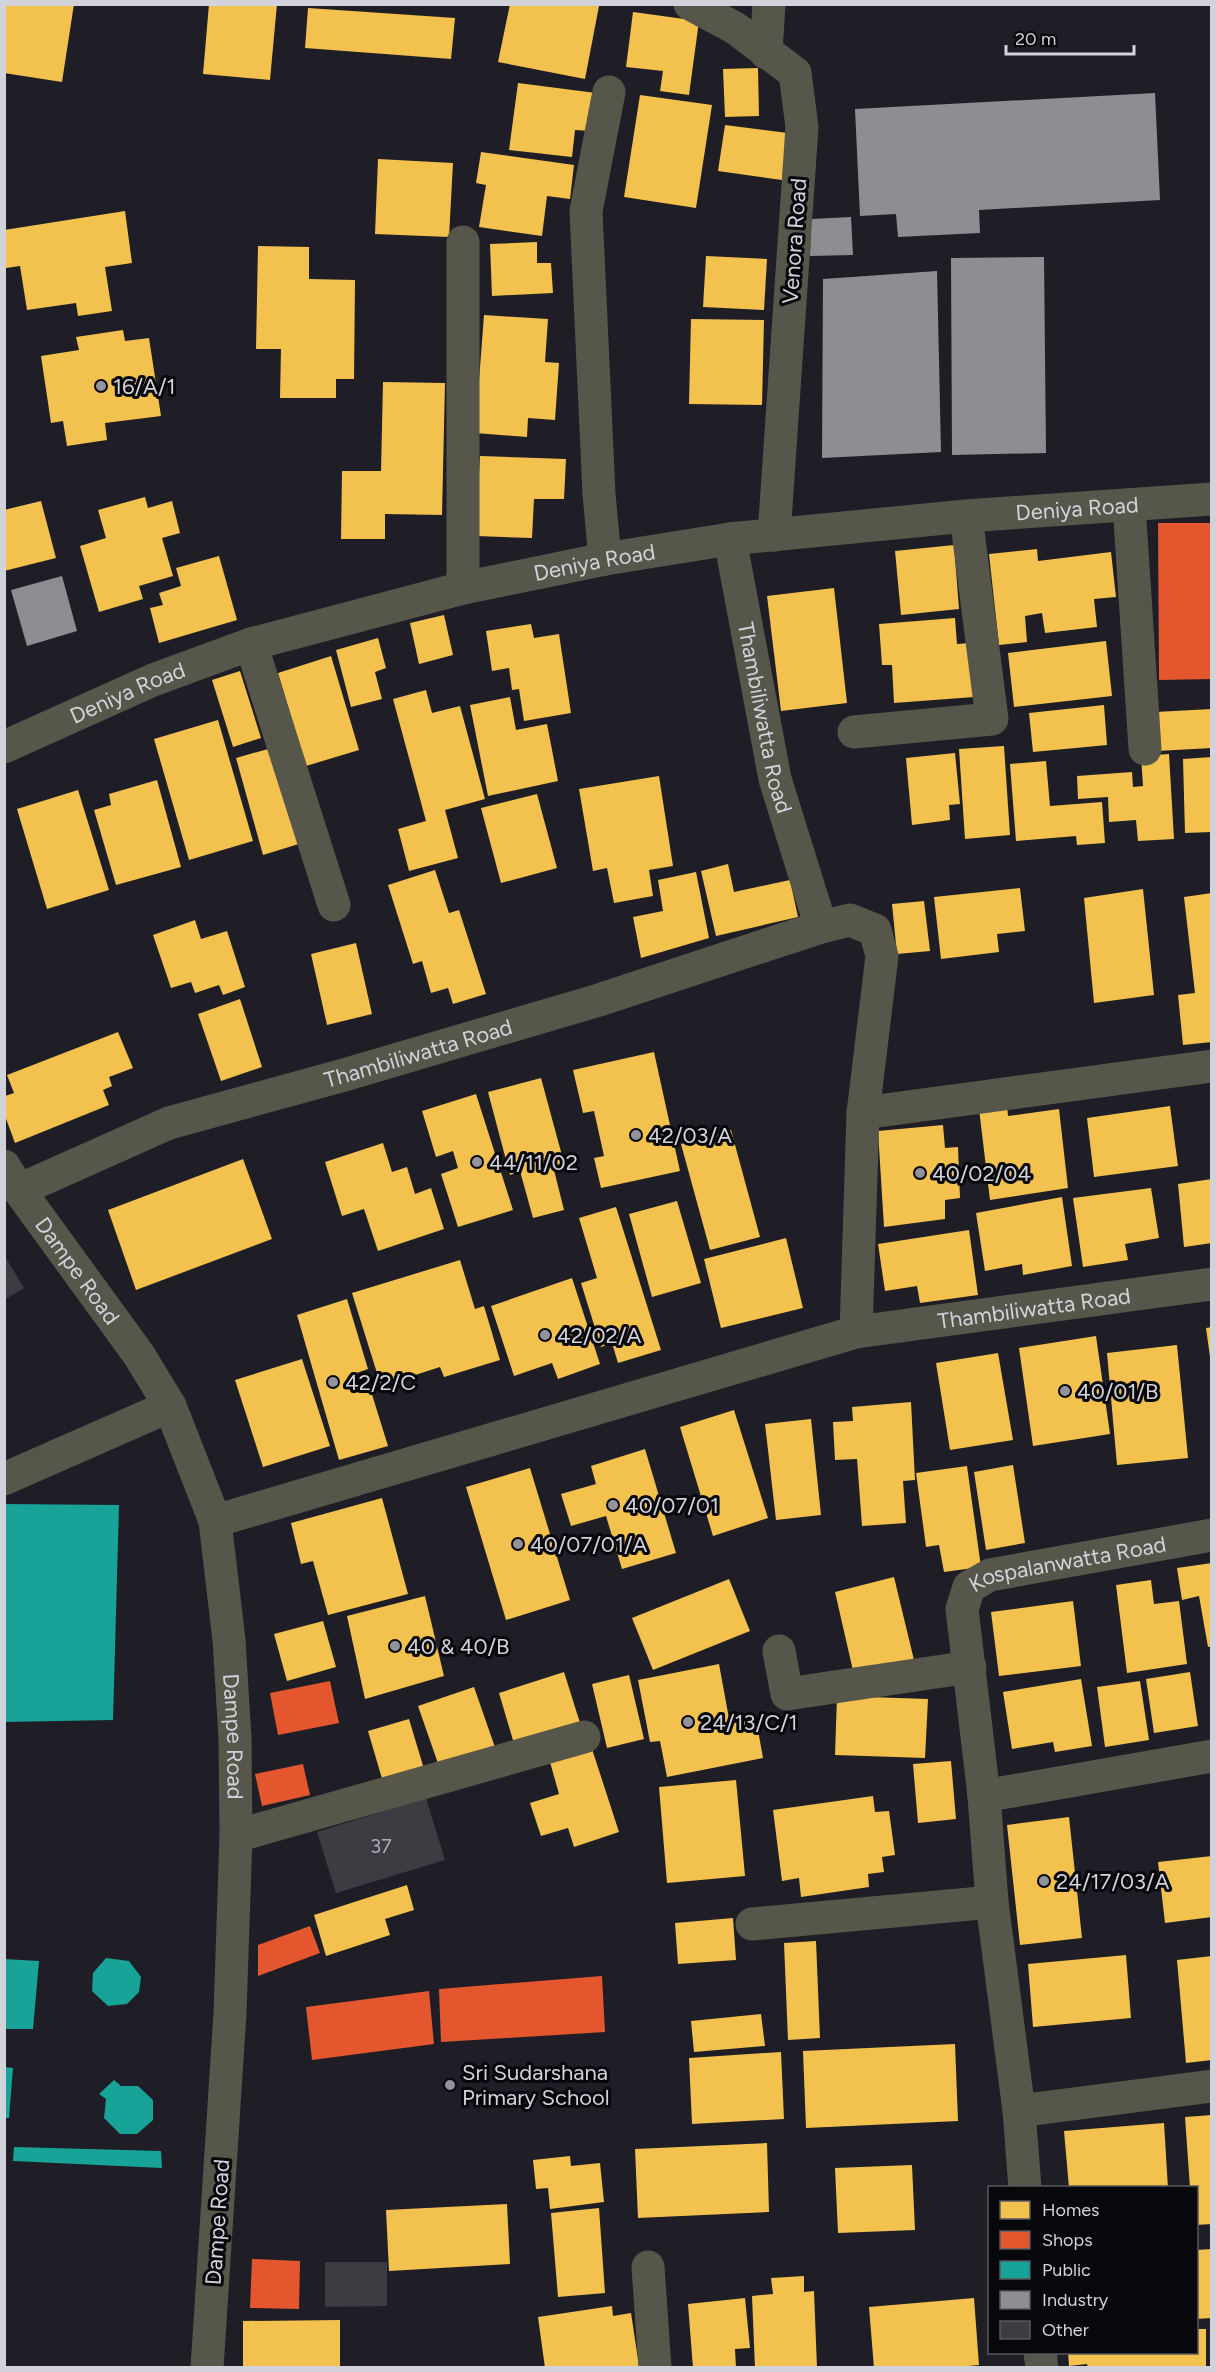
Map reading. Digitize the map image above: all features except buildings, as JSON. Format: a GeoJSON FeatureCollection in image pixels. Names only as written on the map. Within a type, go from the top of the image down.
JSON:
{"type":"FeatureCollection","features":[{"type":"Feature","properties":{"kind":"street","name":"Venora Road"},"geometry":{"type":"LineString","coordinates":[[690,4],[735,28],[795,73],[802,127],[774,535]]}},
{"type":"Feature","properties":{"kind":"street"},"geometry":{"type":"LineString","coordinates":[[766,53],[769,4]]}},
{"type":"Feature","properties":{"kind":"street"},"geometry":{"type":"LineString","coordinates":[[605,559],[599,494],[586,211],[609,92]]}},
{"type":"Feature","properties":{"kind":"street"},"geometry":{"type":"LineString","coordinates":[[463,242],[463,588]]}},
{"type":"Feature","properties":{"kind":"street","name":"Deniya Road"},"geometry":{"type":"LineString","coordinates":[[4,747],[153,680],[251,644],[346,617],[463,588],[605,559],[730,539],[966,516],[1212,499]]}},
{"type":"Feature","properties":{"kind":"street"},"geometry":{"type":"LineString","coordinates":[[1130,505],[1145,749]]}},
{"type":"Feature","properties":{"kind":"street"},"geometry":{"type":"LineString","coordinates":[[854,732],[992,719],[966,516]]}},
{"type":"Feature","properties":{"kind":"street","name":"Thambiliwatta Road"},"geometry":{"type":"LineString","coordinates":[[730,539],[775,779],[821,927]]}},
{"type":"Feature","properties":{"kind":"street"},"geometry":{"type":"LineString","coordinates":[[251,644],[334,904]]}},
{"type":"Feature","properties":{"kind":"street","name":"Thambiliwatta Road"},"geometry":{"type":"LineString","coordinates":[[12,1178],[169,1123],[344,1075],[599,1000],[821,927],[850,920],[875,930],[882,956],[863,1113],[856,1332]]}},
{"type":"Feature","properties":{"kind":"street"},"geometry":{"type":"LineString","coordinates":[[863,1113],[1212,1066]]}},
{"type":"Feature","properties":{"kind":"street","name":"Dampe Road"},"geometry":{"type":"LineString","coordinates":[[12,1178],[139,1354],[170,1406],[215,1521],[229,1640],[236,1836],[230,2013],[207,2367]]}},
{"type":"Feature","properties":{"kind":"street","name":"Thambiliwatta Road"},"geometry":{"type":"LineString","coordinates":[[215,1521],[856,1332],[1212,1284]]}},
{"type":"Feature","properties":{"kind":"street"},"geometry":{"type":"LineString","coordinates":[[4,1479],[170,1406]]}},
{"type":"Feature","properties":{"kind":"street","name":"Kospalanwatta Road"},"geometry":{"type":"LineString","coordinates":[[1026,2186],[992,1902],[984,1796],[962,1609],[969,1587],[990,1575],[1212,1534]]}},
{"type":"Feature","properties":{"kind":"street"},"geometry":{"type":"LineString","coordinates":[[779,1651],[787,1694],[970,1667]]}},
{"type":"Feature","properties":{"kind":"street"},"geometry":{"type":"LineString","coordinates":[[236,1836],[584,1737]]}},
{"type":"Feature","properties":{"kind":"street"},"geometry":{"type":"LineString","coordinates":[[984,1796],[1212,1756]]}},
{"type":"Feature","properties":{"kind":"street"},"geometry":{"type":"LineString","coordinates":[[752,1924],[992,1902]]}},
{"type":"Feature","properties":{"kind":"street"},"geometry":{"type":"LineString","coordinates":[[1018,2111],[1212,2086]]}},
{"type":"Feature","properties":{"kind":"street"},"geometry":{"type":"LineString","coordinates":[[648,2266],[655,2367]]}},
{"type":"Feature","properties":{"kind":"place","name":"16/A/1"},"geometry":{"type":"Point","coordinates":[101,386]}},
{"type":"Feature","properties":{"kind":"place","name":"42/03/A"},"geometry":{"type":"Point","coordinates":[636,1135]}},
{"type":"Feature","properties":{"kind":"place","name":"44/11/02"},"geometry":{"type":"Point","coordinates":[477,1162]}},
{"type":"Feature","properties":{"kind":"place","name":"40/02/04"},"geometry":{"type":"Point","coordinates":[920,1173]}},
{"type":"Feature","properties":{"kind":"place","name":"42/02/A"},"geometry":{"type":"Point","coordinates":[545,1335]}},
{"type":"Feature","properties":{"kind":"place","name":"42/2/C"},"geometry":{"type":"Point","coordinates":[333,1382]}},
{"type":"Feature","properties":{"kind":"place","name":"40/01/B"},"geometry":{"type":"Point","coordinates":[1065,1391]}},
{"type":"Feature","properties":{"kind":"place","name":"40/07/01"},"geometry":{"type":"Point","coordinates":[613,1505]}},
{"type":"Feature","properties":{"kind":"place","name":"40/07/01/A"},"geometry":{"type":"Point","coordinates":[518,1544]}},
{"type":"Feature","properties":{"kind":"place","name":"40 & 40/B"},"geometry":{"type":"Point","coordinates":[395,1646]}},
{"type":"Feature","properties":{"kind":"place","name":"24/13/C/1"},"geometry":{"type":"Point","coordinates":[688,1722]}},
{"type":"Feature","properties":{"kind":"place","name":"24/17/03/A"},"geometry":{"type":"Point","coordinates":[1044,1881]}},
{"type":"Feature","properties":{"kind":"place","name":"Sri Sudarshana Primary School"},"geometry":{"type":"Point","coordinates":[450,2085]}}]}
